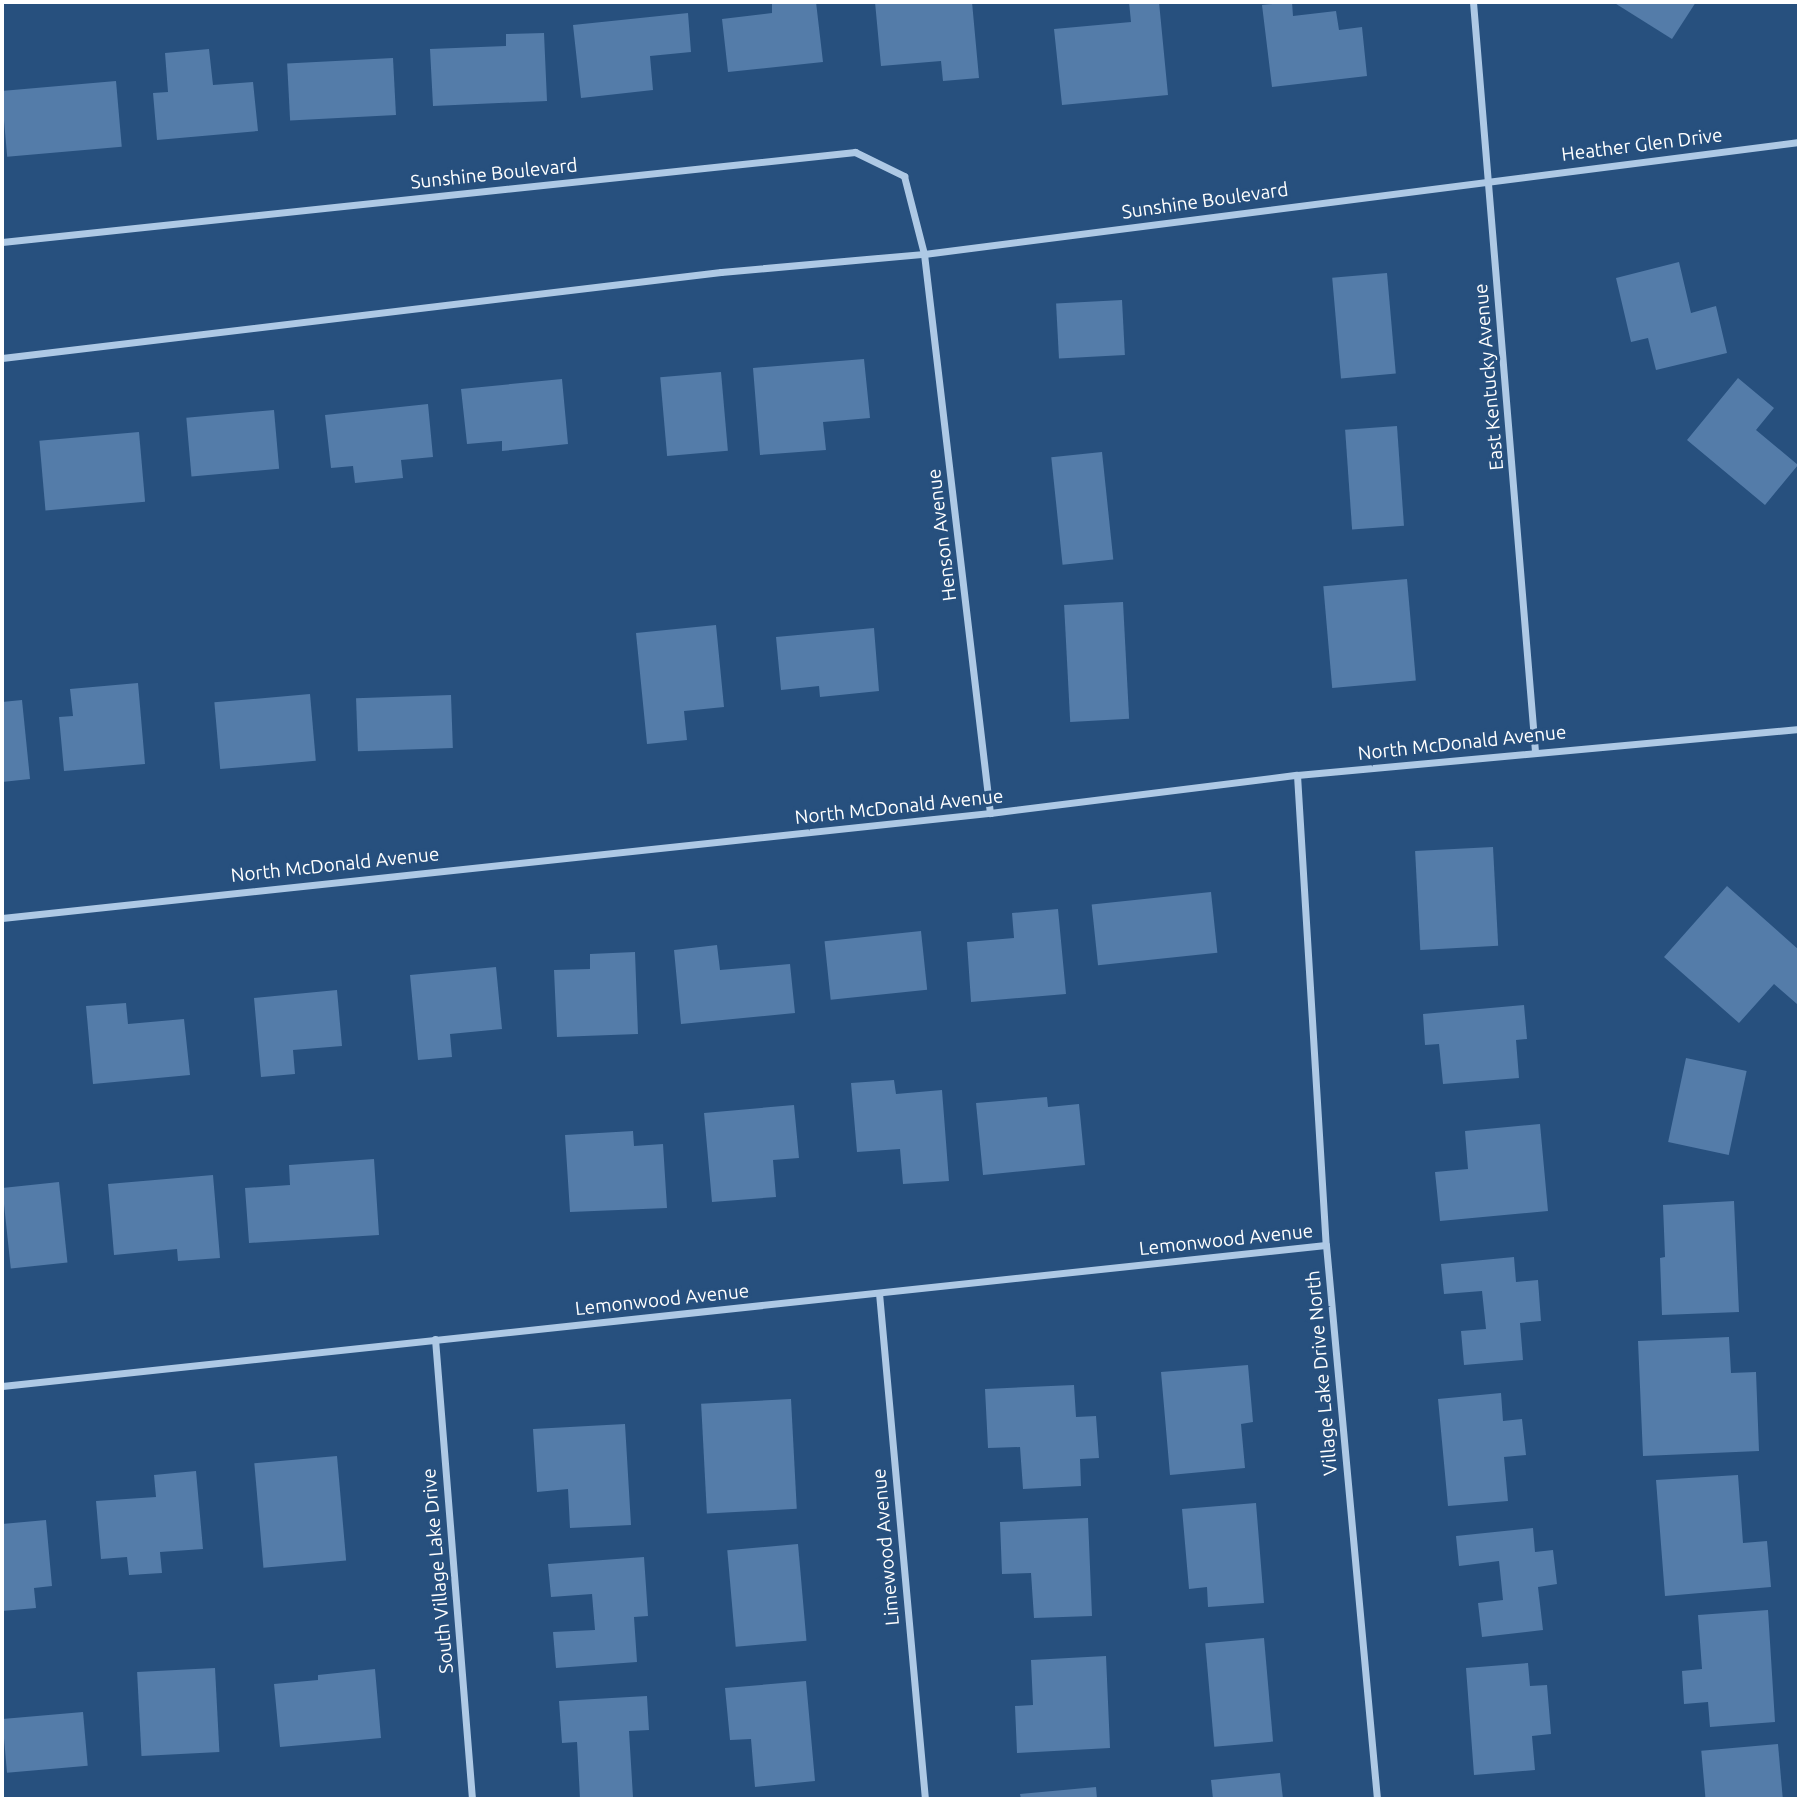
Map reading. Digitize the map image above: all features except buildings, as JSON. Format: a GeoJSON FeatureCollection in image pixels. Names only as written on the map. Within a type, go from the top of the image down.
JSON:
{"type":"FeatureCollection","features":[{"type":"Feature","properties":{"kind":"street","name":"East Kentucky Avenue"},"geometry":{"type":"LineString","coordinates":[[1473,2],[1535,751]]}},
{"type":"Feature","properties":{"kind":"street","name":"Heather Glen Drive"},"geometry":{"type":"LineString","coordinates":[[1489,180],[1799,142]]}},
{"type":"Feature","properties":{"kind":"street","name":"Sunshine Boulevard"},"geometry":{"type":"LineString","coordinates":[[2,242],[855,152],[904,176],[924,254]]}},
{"type":"Feature","properties":{"kind":"street","name":"Sunshine Boulevard"},"geometry":{"type":"LineString","coordinates":[[2,358],[721,272],[924,254],[1489,180]]}},
{"type":"Feature","properties":{"kind":"street","name":"Henson Avenue"},"geometry":{"type":"LineString","coordinates":[[924,254],[990,813]]}},
{"type":"Feature","properties":{"kind":"street","name":"North McDonald Avenue"},"geometry":{"type":"LineString","coordinates":[[2,918],[990,813],[1297,775],[1535,751],[1799,729]]}},
{"type":"Feature","properties":{"kind":"street","name":"Village Lake Drive North"},"geometry":{"type":"LineString","coordinates":[[1297,775],[1326,1245],[1377,1799]]}},
{"type":"Feature","properties":{"kind":"street","name":"Lemonwood Avenue"},"geometry":{"type":"LineString","coordinates":[[2,1386],[1326,1245]]}},
{"type":"Feature","properties":{"kind":"street","name":"Limewood Avenue"},"geometry":{"type":"LineString","coordinates":[[879,1293],[925,1799]]}},
{"type":"Feature","properties":{"kind":"street","name":"South Village Lake Drive"},"geometry":{"type":"LineString","coordinates":[[435,1339],[472,1799]]}}]}
